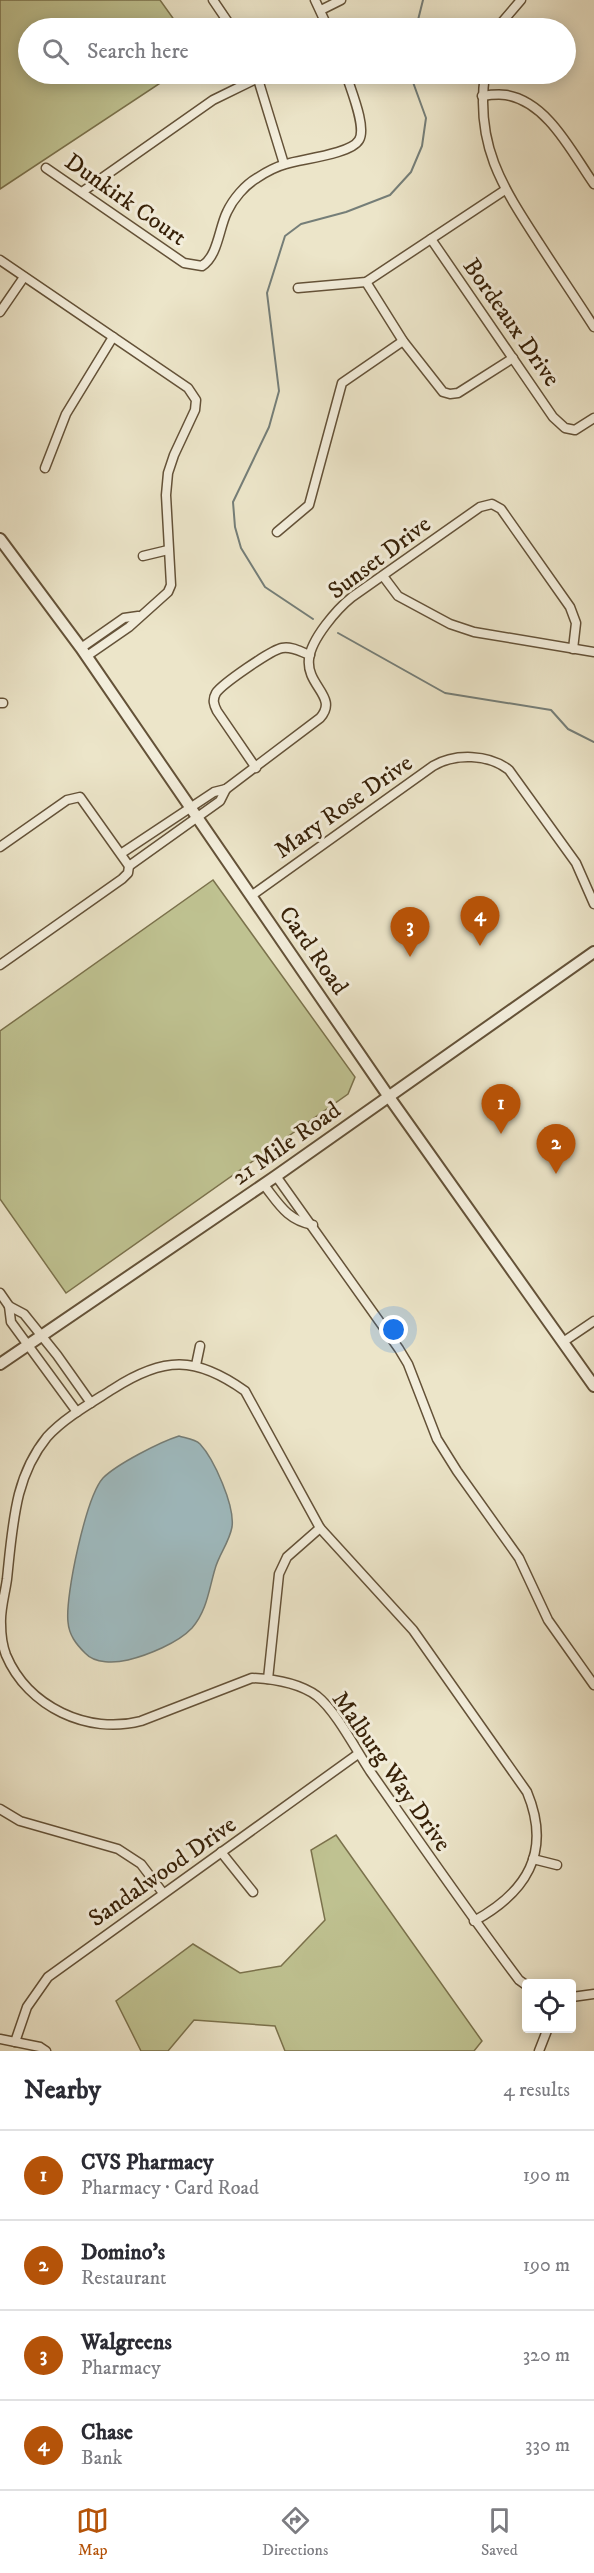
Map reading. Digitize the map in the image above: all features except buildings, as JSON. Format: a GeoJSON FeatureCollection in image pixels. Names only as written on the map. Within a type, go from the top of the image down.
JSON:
{"type":"FeatureCollection","features":[{"type":"Feature","properties":{"kind":"street"},"geometry":{"type":"LineString","coordinates":[[213,0],[225,18]]}},
{"type":"Feature","properties":{"kind":"street"},"geometry":{"type":"LineString","coordinates":[[315,0],[324,18]]}},
{"type":"Feature","properties":{"kind":"street"},"geometry":{"type":"LineString","coordinates":[[321,10],[341,0]]}},
{"type":"Feature","properties":{"kind":"street"},"geometry":{"type":"LineString","coordinates":[[506,18],[521,0]]}},
{"type":"Feature","properties":{"kind":"street"},"geometry":{"type":"LineString","coordinates":[[82,192],[213,100],[242,84]]}},
{"type":"Feature","properties":{"kind":"street"},"geometry":{"type":"LineString","coordinates":[[259,84],[284,164],[342,150],[357,143],[361,136],[361,123],[349,84]]}},
{"type":"Feature","properties":{"kind":"street"},"geometry":{"type":"LineString","coordinates":[[484,84],[484,127],[493,161],[505,190],[594,327]]}},
{"type":"Feature","properties":{"kind":"street"},"geometry":{"type":"LineString","coordinates":[[482,96],[505,95],[534,107],[549,121],[594,184]]}},
{"type":"Feature","properties":{"kind":"street","name":"Dunkirk Court"},"geometry":{"type":"LineString","coordinates":[[46,168],[184,263],[196,266],[208,262],[227,211],[238,196],[258,176],[284,164]]}},
{"type":"Feature","properties":{"kind":"street"},"geometry":{"type":"LineString","coordinates":[[298,288],[366,282],[505,190]]}},
{"type":"Feature","properties":{"kind":"street","name":"Bordeaux Drive"},"geometry":{"type":"LineString","coordinates":[[431,239],[560,424],[575,430],[594,418]]}},
{"type":"Feature","properties":{"kind":"street"},"geometry":{"type":"LineString","coordinates":[[0,260],[189,388],[196,400],[195,411],[181,437],[168,473],[166,495],[168,550],[172,578],[168,592],[138,616],[129,627],[84,652]]}},
{"type":"Feature","properties":{"kind":"street"},"geometry":{"type":"LineString","coordinates":[[0,312],[24,277]]}},
{"type":"Feature","properties":{"kind":"street"},"geometry":{"type":"LineString","coordinates":[[366,282],[403,341],[440,389],[450,394],[458,393],[513,358]]}},
{"type":"Feature","properties":{"kind":"street"},"geometry":{"type":"LineString","coordinates":[[45,468],[66,414],[113,338]]}},
{"type":"Feature","properties":{"kind":"street"},"geometry":{"type":"LineString","coordinates":[[277,532],[309,506],[342,383],[403,341]]}},
{"type":"Feature","properties":{"kind":"street","name":"Sunset Drive"},"geometry":{"type":"LineString","coordinates":[[310,655],[335,613],[352,597],[480,507],[496,506],[505,513],[570,607],[576,623],[573,648]]}},
{"type":"Feature","properties":{"kind":"street","name":"Card Road"},"geometry":{"type":"LineString","coordinates":[[0,539],[4,552],[84,652],[196,819],[389,1097],[594,1386]]}},
{"type":"Feature","properties":{"kind":"street"},"geometry":{"type":"LineString","coordinates":[[143,556],[168,550]]}},
{"type":"Feature","properties":{"kind":"street"},"geometry":{"type":"LineString","coordinates":[[383,576],[398,596],[450,624],[474,632],[594,652]]}},
{"type":"Feature","properties":{"kind":"street"},"geometry":{"type":"LineString","coordinates":[[122,854],[214,792],[226,789],[256,768],[321,718],[328,708],[327,701],[313,681],[309,668],[310,655],[290,648],[278,649],[222,687],[214,696],[217,711],[256,768]]}},
{"type":"Feature","properties":{"kind":"street","name":"Mary Rose Drive"},"geometry":{"type":"LineString","coordinates":[[251,896],[433,766],[444,760],[461,757],[494,762],[509,770],[576,863],[594,904]]}},
{"type":"Feature","properties":{"kind":"street"},"geometry":{"type":"LineString","coordinates":[[129,866],[220,801],[226,789]]}},
{"type":"Feature","properties":{"kind":"street"},"geometry":{"type":"LineString","coordinates":[[0,847],[75,796],[85,801],[129,866],[128,873],[122,879],[0,965]]}},
{"type":"Feature","properties":{"kind":"street","name":"21 Mile Road"},"geometry":{"type":"LineString","coordinates":[[0,1364],[264,1185],[594,952]]}},
{"type":"Feature","properties":{"kind":"street"},"geometry":{"type":"LineString","coordinates":[[276,1176],[399,1349],[408,1364],[437,1439],[456,1471],[519,1558],[548,1620],[594,1685]]}},
{"type":"Feature","properties":{"kind":"street"},"geometry":{"type":"LineString","coordinates":[[264,1185],[287,1213],[298,1222],[312,1225]]}},
{"type":"Feature","properties":{"kind":"street"},"geometry":{"type":"LineString","coordinates":[[0,1293],[9,1306],[24,1314],[91,1403]]}},
{"type":"Feature","properties":{"kind":"street"},"geometry":{"type":"LineString","coordinates":[[9,1306],[11,1322],[77,1412]]}},
{"type":"Feature","properties":{"kind":"street"},"geometry":{"type":"LineString","coordinates":[[563,1342],[594,1321]]}},
{"type":"Feature","properties":{"kind":"street"},"geometry":{"type":"LineString","coordinates":[[200,1346],[196,1365],[226,1377],[245,1391],[320,1528],[413,1630],[526,1792],[533,1807],[536,1826],[533,1858],[522,1882],[509,1898],[474,1921]]}},
{"type":"Feature","properties":{"kind":"street","name":"Malburg Way Drive"},"geometry":{"type":"LineString","coordinates":[[196,1365],[188,1363],[168,1365],[121,1384],[77,1412],[47,1437],[28,1468],[19,1495],[0,1623],[6,1655],[26,1686],[56,1711],[75,1719],[107,1726],[141,1721],[252,1678],[268,1678],[290,1683],[318,1697],[474,1921],[522,1982]]}},
{"type":"Feature","properties":{"kind":"street"},"geometry":{"type":"LineString","coordinates":[[268,1678],[279,1574],[287,1557],[320,1528]]}},
{"type":"Feature","properties":{"kind":"street","name":"Sandalwood Drive"},"geometry":{"type":"LineString","coordinates":[[15,2042],[27,2007],[48,1977],[358,1754]]}},
{"type":"Feature","properties":{"kind":"street"},"geometry":{"type":"LineString","coordinates":[[0,1809],[20,1821],[118,1849],[141,1864],[163,1893]]}},
{"type":"Feature","properties":{"kind":"street"},"geometry":{"type":"LineString","coordinates":[[221,1852],[253,1892]]}},
{"type":"Feature","properties":{"kind":"street"},"geometry":{"type":"LineString","coordinates":[[533,1858],[557,1865]]}},
{"type":"Feature","properties":{"kind":"street"},"geometry":{"type":"LineString","coordinates":[[576,1996],[594,1994]]}},
{"type":"Feature","properties":{"kind":"street"},"geometry":{"type":"LineString","coordinates":[[539,2051],[546,2033]]}},
{"type":"Feature","properties":{"kind":"street"},"geometry":{"type":"LineString","coordinates":[[0,2039],[40,2047],[46,2051]]}},
{"type":"Feature","properties":{"kind":"green space"},"geometry":{"type":"Polygon","coordinates":[[[0,0],[160,0],[173,18],[18,18],[18,84],[159,84],[0,189],[0,0]]]}},
{"type":"Feature","properties":{"kind":"green space"},"geometry":{"type":"Polygon","coordinates":[[[213,880],[355,1077],[348,1094],[66,1293],[0,1199],[0,1031],[213,880]]]}},
{"type":"Feature","properties":{"kind":"green space"},"geometry":{"type":"Polygon","coordinates":[[[336,1835],[482,2041],[474,2051],[285,2051],[275,2026],[194,2020],[168,2051],[141,2051],[116,2001],[193,1944],[240,1973],[281,1966],[325,1920],[311,1850],[336,1835]]]}},
{"type":"Feature","properties":{"kind":"water"},"geometry":{"type":"Polygon","coordinates":[[[179,1436],[198,1442],[206,1451],[227,1495],[232,1518],[231,1533],[217,1564],[204,1607],[192,1628],[179,1639],[162,1648],[123,1661],[105,1662],[94,1659],[85,1653],[71,1635],[68,1609],[78,1547],[96,1489],[103,1478],[118,1466],[179,1436]]]}},
{"type":"Feature","properties":{"kind":"waterway"},"geometry":{"type":"LineString","coordinates":[[418,18],[423,0]]}},
{"type":"Feature","properties":{"kind":"waterway"},"geometry":{"type":"LineString","coordinates":[[313,619],[265,587],[241,548],[235,527],[233,502],[269,427],[279,391],[267,293],[285,236],[301,224],[346,212],[390,195],[411,172],[422,146],[426,118],[414,84]]}},
{"type":"Feature","properties":{"kind":"waterway"},"geometry":{"type":"LineString","coordinates":[[338,633],[445,693],[551,710],[568,729],[594,742]]}},
{"type":"Feature","properties":{"kind":"place","name":"Chase"},"geometry":{"type":"Point","coordinates":[480,946]}},
{"type":"Feature","properties":{"kind":"place","name":"Walgreens"},"geometry":{"type":"Point","coordinates":[410,957]}},
{"type":"Feature","properties":{"kind":"place","name":"CVS Pharmacy"},"geometry":{"type":"Point","coordinates":[501,1134]}},
{"type":"Feature","properties":{"kind":"place","name":"Domino's"},"geometry":{"type":"Point","coordinates":[556,1174]}}]}
